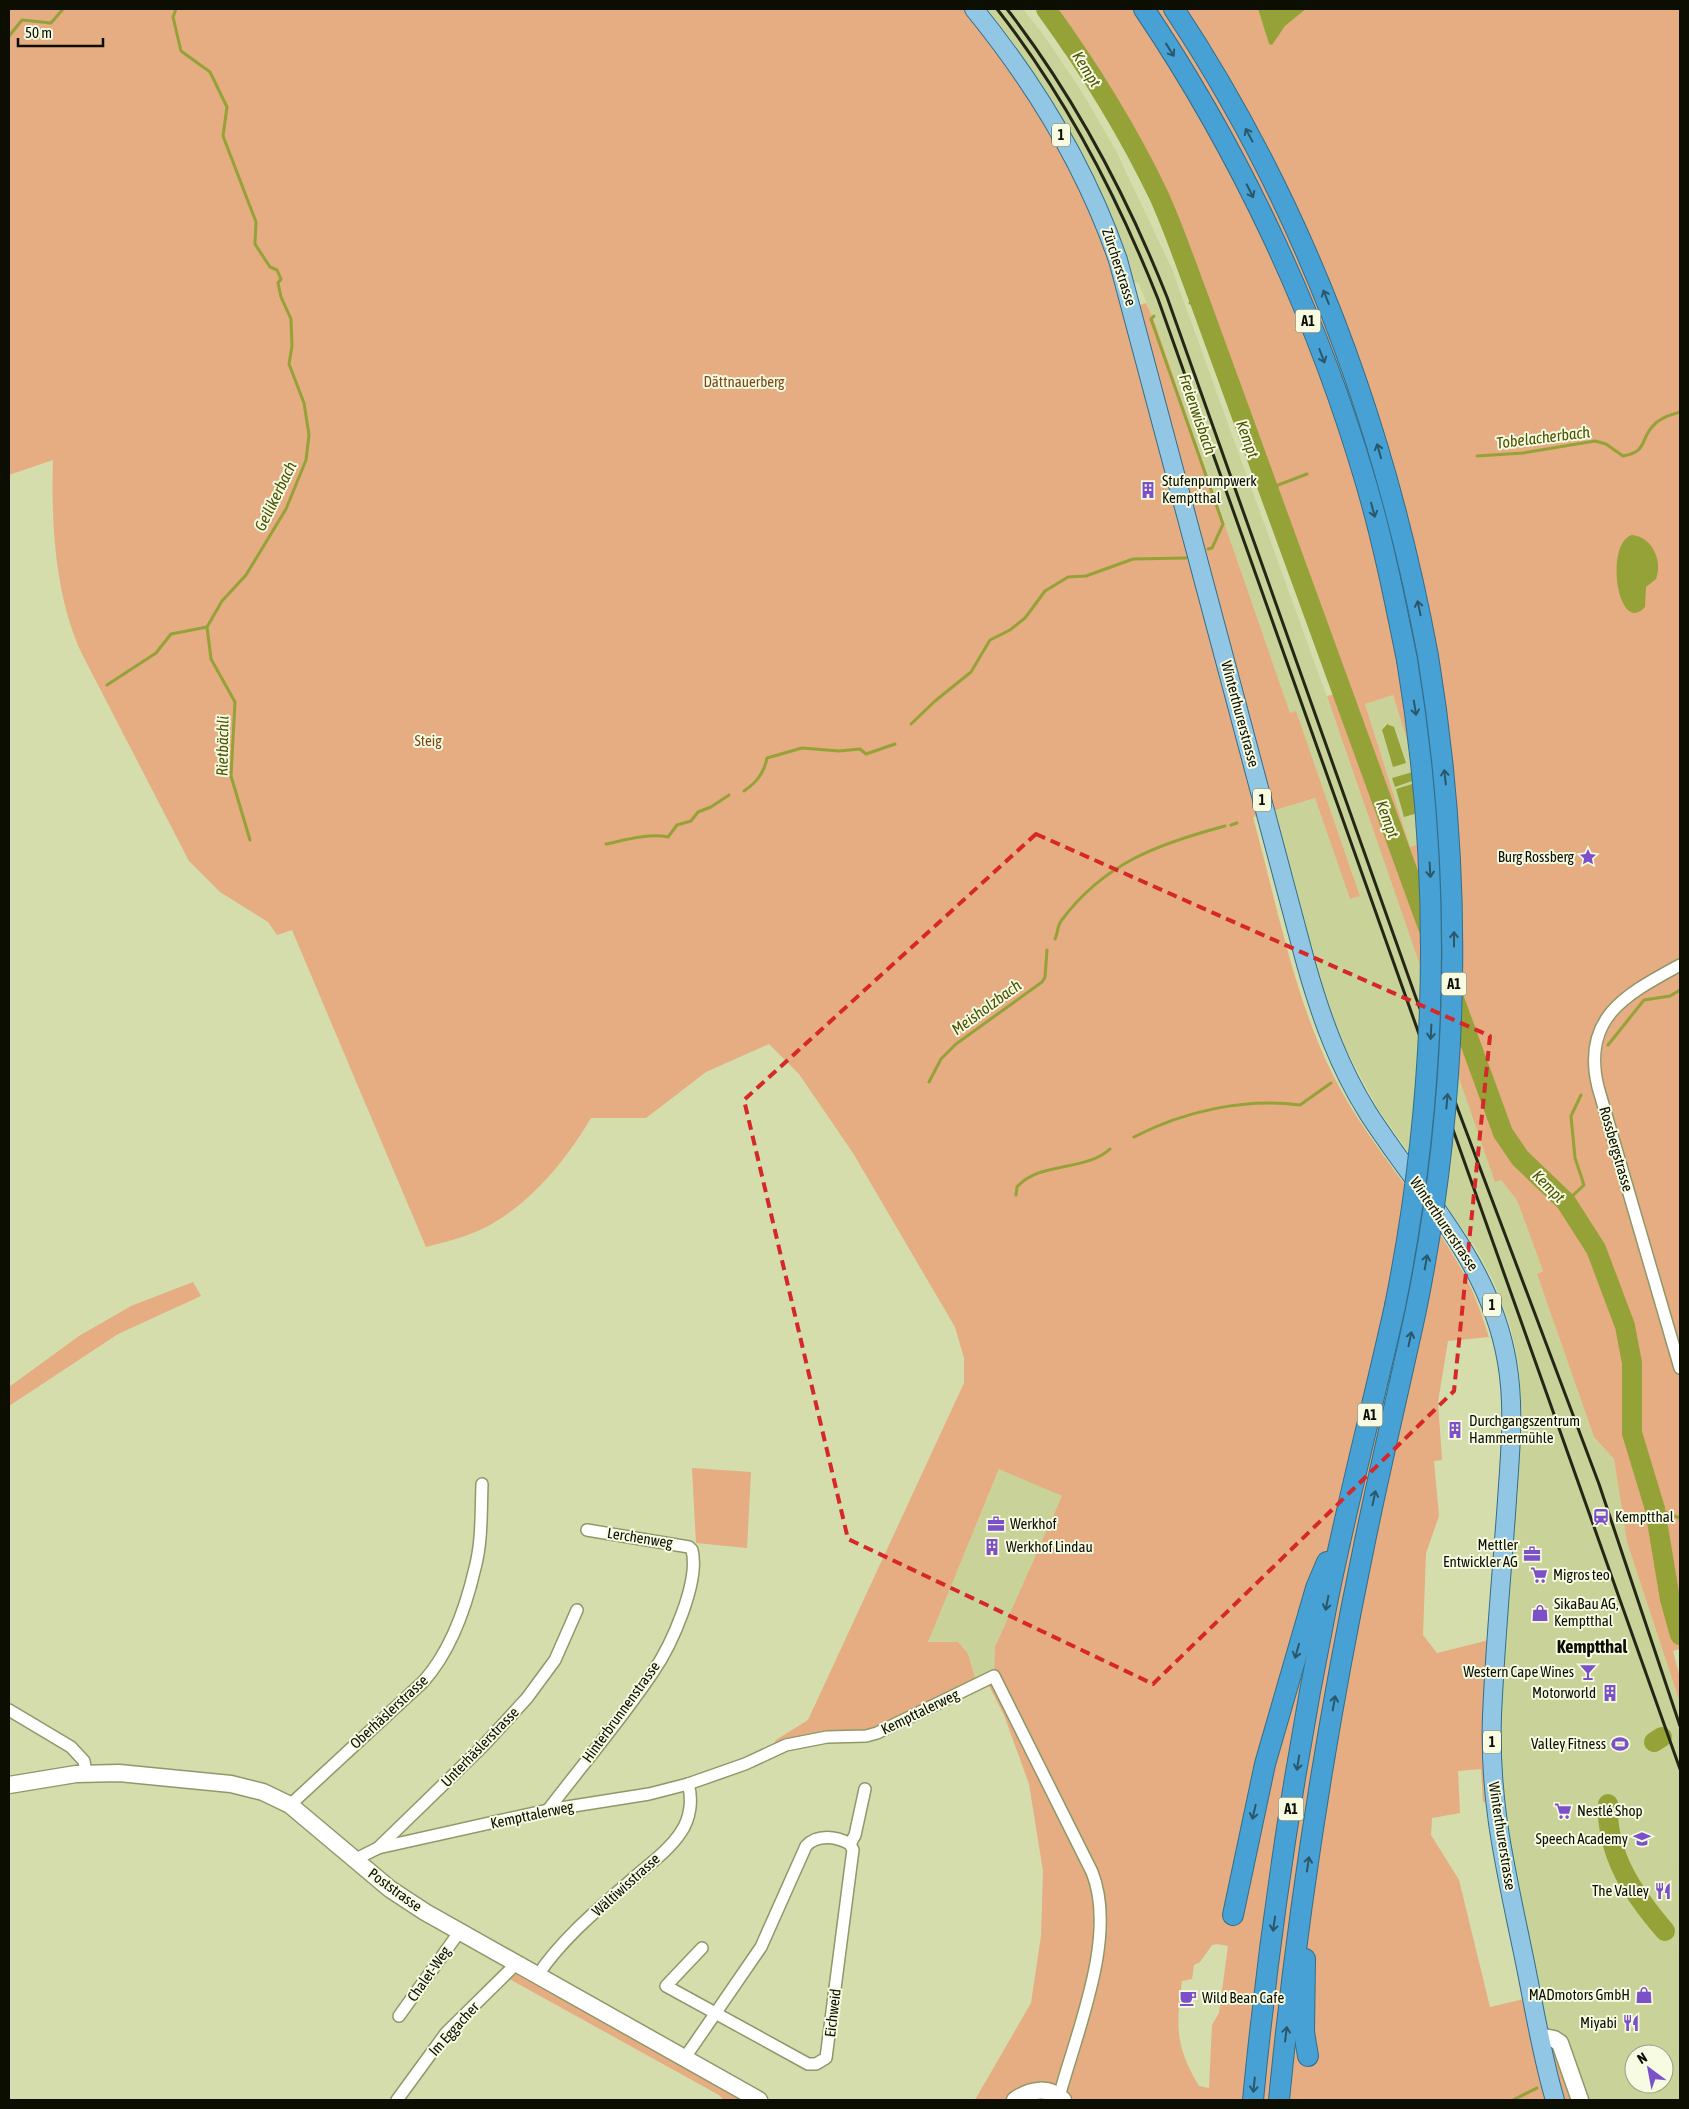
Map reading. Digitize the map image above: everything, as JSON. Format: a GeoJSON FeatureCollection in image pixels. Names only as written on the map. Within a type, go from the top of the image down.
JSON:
{"type":"FeatureCollection","features":[{"type":"Feature","properties":{"kind":"highway","name":"A1"},"geometry":{"type":"LineString","coordinates":[[1144,9],[1195,90],[1267,226],[1304,310],[1336,395],[1366,482],[1388,571],[1407,660],[1427,811],[1432,911],[1432,995],[1421,1147],[1410,1231],[1395,1306],[1345,1521],[1316,1663],[1289,1821],[1269,1962],[1253,2100]]}},
{"type":"Feature","properties":{"kind":"highway","name":"A1"},"geometry":{"type":"LineString","coordinates":[[1174,9],[1213,71],[1255,146],[1290,215],[1330,307],[1360,387],[1387,476],[1410,566],[1428,656],[1442,747],[1449,825],[1453,910],[1453,996],[1443,1150],[1433,1220],[1416,1310],[1352,1606],[1320,1790],[1301,1912],[1278,2100]]}},
{"type":"Feature","properties":{"kind":"highway"},"geometry":{"type":"LineString","coordinates":[[1233,1915],[1252,1820],[1276,1726],[1316,1588],[1345,1521]]}},
{"type":"Feature","properties":{"kind":"highway","name":"A1"},"geometry":{"type":"LineString","coordinates":[[1301,1912],[1306,1979],[1304,2032],[1308,2056]]}},
{"type":"Feature","properties":{"kind":"main road","name":"Zürcherstrasse"},"geometry":{"type":"LineString","coordinates":[[974,9],[1016,65],[1054,122],[1084,176],[1102,218],[1128,291],[1198,555]]}},
{"type":"Feature","properties":{"kind":"main road","name":"Winterthurerstrasse"},"geometry":{"type":"LineString","coordinates":[[1198,555],[1306,964],[1325,1026],[1343,1068],[1367,1111],[1471,1260],[1492,1304],[1504,1343],[1511,1395],[1512,1440],[1492,1715],[1492,1768],[1500,1842],[1539,2036],[1555,2100]]}},
{"type":"Feature","properties":{"kind":"street","name":"Rossbergstrasse"},"geometry":{"type":"LineString","coordinates":[[1680,965],[1632,991],[1617,1004],[1600,1031],[1593,1060],[1598,1087],[1680,1368]]}},
{"type":"Feature","properties":{"kind":"street","name":"Oberhäslerstrasse"},"geometry":{"type":"LineString","coordinates":[[290,1805],[423,1682],[439,1661],[457,1623],[476,1567],[482,1484]]}},
{"type":"Feature","properties":{"kind":"street","name":"Lerchenweg"},"geometry":{"type":"LineString","coordinates":[[587,1530],[681,1545],[692,1550]]}},
{"type":"Feature","properties":{"kind":"street","name":"Hinterbrunnenstrasse"},"geometry":{"type":"LineString","coordinates":[[548,1810],[654,1671],[677,1626],[690,1589],[693,1562],[692,1550]]}},
{"type":"Feature","properties":{"kind":"street","name":"Unterhäslerstrasse"},"geometry":{"type":"LineString","coordinates":[[354,1860],[378,1848],[475,1754],[528,1698],[555,1660],[577,1610]]}},
{"type":"Feature","properties":{"kind":"street","name":"Kempttalerweg"},"geometry":{"type":"LineString","coordinates":[[378,1848],[548,1810],[649,1794],[688,1784],[745,1764],[786,1745],[827,1737],[866,1736],[877,1733],[994,1676],[1092,1872],[1099,1892],[1100,1918],[1092,1984],[1061,2098]]}},
{"type":"Feature","properties":{"kind":"street"},"geometry":{"type":"LineString","coordinates":[[9,1710],[71,1747],[84,1761],[86,1773]]}},
{"type":"Feature","properties":{"kind":"street","name":"Poststrasse"},"geometry":{"type":"LineString","coordinates":[[9,1785],[86,1773],[120,1773],[232,1784],[263,1792],[290,1805],[354,1860],[393,1890],[460,1931],[684,2059],[760,2100]]}},
{"type":"Feature","properties":{"kind":"street","name":"Wältiwisstrasse"},"geometry":{"type":"LineString","coordinates":[[538,1975],[585,1922],[671,1845],[687,1821],[690,1810],[688,1784]]}},
{"type":"Feature","properties":{"kind":"street","name":"Eichweid"},"geometry":{"type":"LineString","coordinates":[[702,1948],[666,1986],[808,2064],[816,2064],[826,2058],[853,1850],[850,1844],[856,1835],[864,1789]]}},
{"type":"Feature","properties":{"kind":"street"},"geometry":{"type":"LineString","coordinates":[[684,2059],[761,1947],[806,1846],[811,1840],[820,1837],[843,1840],[850,1844]]}},
{"type":"Feature","properties":{"kind":"street","name":"Chalet-Weg"},"geometry":{"type":"LineString","coordinates":[[400,2016],[460,1931]]}},
{"type":"Feature","properties":{"kind":"street","name":"Im Eggacher"},"geometry":{"type":"LineString","coordinates":[[397,2100],[446,2033],[517,1963]]}},
{"type":"Feature","properties":{"kind":"street"},"geometry":{"type":"LineString","coordinates":[[1539,2036],[1554,2039],[1560,2043],[1580,2100]]}},
{"type":"Feature","properties":{"kind":"street"},"geometry":{"type":"LineString","coordinates":[[1015,2100],[1026,2093],[1038,2090],[1049,2092],[1061,2098]]}},
{"type":"Feature","properties":{"kind":"highlighted area"},"geometry":{"type":"Polygon","coordinates":[[[1036,834],[1490,1036],[1454,1391],[1153,1684],[848,1539],[744,1100],[1036,834]]]}},
{"type":"Feature","properties":{"kind":"shaded area"},"geometry":{"type":"Polygon","coordinates":[[[984,9],[1023,9],[1045,37],[1082,92],[1115,149],[1172,269],[1377,835],[1495,1181],[1501,1180],[1517,1200],[1543,1271],[1537,1274],[1594,1437],[1614,1459],[1627,1542],[1680,1703],[1680,2100],[1580,2100],[1539,2036],[1495,1813],[1508,1484],[1522,1434],[1519,1367],[1510,1325],[1494,1282],[1476,1248],[1378,1109],[1341,1040],[1332,1043],[1266,813],[1315,798],[1350,899],[1360,896],[1296,712],[1290,713],[1154,320],[1138,282],[1134,283],[1106,205],[1088,167],[1049,99],[984,9]]]}},
{"type":"Feature","properties":{"kind":"shaded area"},"geometry":{"type":"Polygon","coordinates":[[[1258,9],[1306,9],[1285,26],[1272,45],[1269,44],[1258,9]]]}},
{"type":"Feature","properties":{"kind":"shaded area"},"geometry":{"type":"Polygon","coordinates":[[[1632,535],[1646,540],[1651,545],[1658,565],[1656,579],[1646,587],[1645,607],[1636,613],[1628,610],[1622,600],[1618,585],[1617,569],[1618,554],[1623,542],[1632,535]]]}},
{"type":"Feature","properties":{"kind":"shaded area"},"geometry":{"type":"Polygon","coordinates":[[[1393,695],[1438,838],[1410,847],[1365,704],[1393,695]],[[1385,724],[1382,732],[1393,766],[1405,763],[1390,724],[1385,724]]]}},
{"type":"Feature","properties":{"kind":"shaded area"},"geometry":{"type":"Polygon","coordinates":[[[1387,724],[1394,727],[1406,763],[1393,767],[1382,730],[1387,724]]]}},
{"type":"Feature","properties":{"kind":"shaded area"},"geometry":{"type":"Polygon","coordinates":[[[1413,772],[1415,780],[1395,787],[1392,778],[1413,772]]]}},
{"type":"Feature","properties":{"kind":"shaded area"},"geometry":{"type":"Polygon","coordinates":[[[1412,784],[1421,812],[1404,817],[1396,789],[1412,784]]]}},
{"type":"Feature","properties":{"kind":"shaded area"},"geometry":{"type":"Polygon","coordinates":[[[1000,1468],[1062,1496],[995,1647],[994,1676],[977,1684],[968,1654],[927,1642],[1000,1468]]]}},
{"type":"Feature","properties":{"kind":"green space","name":"Dättnauerberg"},"geometry":{"type":"Polygon","coordinates":[[[9,9],[974,9],[1054,122],[1133,307],[1146,303],[1154,320],[1290,713],[1296,711],[1360,896],[1350,899],[1315,798],[1253,817],[1298,984],[1321,1049],[1349,1105],[1449,1249],[1472,1289],[1489,1337],[1448,1341],[1438,1402],[1442,1460],[1434,1461],[1439,1516],[1426,1553],[1423,1635],[1437,1653],[1497,1638],[1494,1801],[1483,1802],[1481,1769],[1458,1771],[1460,1813],[1432,1818],[1431,1835],[1459,1880],[1490,2007],[1532,1997],[1539,2036],[1554,2039],[1580,2100],[975,2100],[1031,2003],[1041,1936],[1043,1871],[1029,1784],[1004,1715],[986,1680],[994,1676],[995,1647],[1062,1496],[999,1469],[928,1642],[958,1642],[968,1654],[977,1684],[877,1733],[771,1751],[776,1740],[808,1720],[964,1383],[964,1358],[955,1327],[853,1153],[799,1074],[769,1044],[706,1072],[646,1118],[591,1118],[558,1165],[517,1207],[484,1228],[426,1247],[292,930],[277,935],[268,922],[220,892],[189,861],[82,654],[73,632],[60,584],[54,534],[53,460],[9,475],[9,9]],[[1212,1945],[1200,1962],[1194,1965],[1192,1979],[1182,1981],[1178,2024],[1181,2047],[1199,2086],[1209,2088],[1212,2025],[1219,2013],[1228,1946],[1212,1945]]]}},
{"type":"Feature","properties":{"kind":"green space"},"geometry":{"type":"Polygon","coordinates":[[[1040,9],[1258,9],[1269,44],[1272,44],[1285,26],[1306,9],[1680,9],[1680,1649],[1673,1651],[1680,1678],[1680,1703],[1627,1542],[1614,1459],[1594,1437],[1537,1274],[1543,1271],[1517,1200],[1501,1180],[1495,1182],[1327,696],[1350,691],[1266,494],[1155,204],[1109,115],[1045,21],[1040,9]],[[1393,695],[1365,704],[1410,847],[1438,838],[1393,695]]]}},
{"type":"Feature","properties":{"kind":"green space"},"geometry":{"type":"Polygon","coordinates":[[[193,1282],[201,1296],[118,1334],[9,1406],[9,1387],[79,1336],[131,1306],[193,1282]]]}},
{"type":"Feature","properties":{"kind":"green space"},"geometry":{"type":"Polygon","coordinates":[[[692,1468],[751,1472],[747,1548],[696,1543],[692,1468]]]}},
{"type":"Feature","properties":{"kind":"green space"},"geometry":{"type":"Polygon","coordinates":[[[517,1963],[759,2100],[724,2100],[719,2095],[504,1976],[517,1963]]]}},
{"type":"Feature","properties":{"kind":"waterway"},"geometry":{"type":"LineString","coordinates":[[9,36],[22,20],[51,23],[63,9]]}},
{"type":"Feature","properties":{"kind":"waterway","name":"Geilikerbach"},"geometry":{"type":"LineString","coordinates":[[107,685],[156,653],[171,634],[207,627],[222,601],[246,575],[286,509],[306,460],[309,435],[304,403],[289,364],[292,346],[291,319],[281,297],[278,283],[281,279],[277,270],[270,267],[255,244],[256,222],[223,136],[227,107],[210,72],[181,51],[173,17],[176,9]]}},
{"type":"Feature","properties":{"kind":"waterway","name":"Kempt"},"geometry":{"type":"LineString","coordinates":[[1046,9],[1092,76],[1121,123],[1147,171],[1170,221],[1503,1133],[1520,1158],[1566,1202],[1596,1249],[1625,1326],[1632,1363],[1632,1433],[1655,1509],[1670,1599],[1680,1635]]}},
{"type":"Feature","properties":{"kind":"waterway","name":"Freienwisbach"},"geometry":{"type":"LineString","coordinates":[[1190,303],[1199,299]]}},
{"type":"Feature","properties":{"kind":"waterway","name":"Freienwisbach"},"geometry":{"type":"LineString","coordinates":[[1154,316],[1151,319],[1223,524],[1212,548],[1208,549]]}},
{"type":"Feature","properties":{"kind":"waterway","name":"Tobelacherbach"},"geometry":{"type":"LineString","coordinates":[[1477,456],[1523,453],[1595,441],[1606,444],[1623,456],[1640,449],[1648,432],[1658,421],[1680,412]]}},
{"type":"Feature","properties":{"kind":"waterway","name":"Tobelacherbach"},"geometry":{"type":"LineString","coordinates":[[1268,489],[1307,474]]}},
{"type":"Feature","properties":{"kind":"waterway","name":"Freienwisbach"},"geometry":{"type":"LineString","coordinates":[[911,724],[935,701],[971,672],[990,640],[1010,630],[1025,618],[1045,591],[1068,577],[1086,576],[1133,559],[1186,558]]}},
{"type":"Feature","properties":{"kind":"waterway","name":"Rietbächli"},"geometry":{"type":"LineString","coordinates":[[207,627],[211,659],[235,702],[231,776],[250,840]]}},
{"type":"Feature","properties":{"kind":"waterway","name":"Freienwisbach"},"geometry":{"type":"LineString","coordinates":[[744,791],[759,777],[767,758],[802,748],[839,751],[860,749],[866,754],[895,744]]}},
{"type":"Feature","properties":{"kind":"waterway","name":"Freienwisbach"},"geometry":{"type":"LineString","coordinates":[[606,844],[645,836],[668,837],[677,825],[691,821],[698,812],[711,807],[729,795]]}},
{"type":"Feature","properties":{"kind":"waterway","name":"Meisholzbach"},"geometry":{"type":"LineString","coordinates":[[1231,825],[1237,823]]}},
{"type":"Feature","properties":{"kind":"waterway","name":"Meisholzbach"},"geometry":{"type":"LineString","coordinates":[[1055,939],[1061,921],[1078,901],[1095,884],[1114,870],[1177,840],[1225,826]]}},
{"type":"Feature","properties":{"kind":"waterway","name":"Meisholzbach"},"geometry":{"type":"LineString","coordinates":[[929,1082],[941,1059],[956,1044],[1042,982],[1045,977],[1047,950]]}},
{"type":"Feature","properties":{"kind":"waterway"},"geometry":{"type":"LineString","coordinates":[[1608,1045],[1644,1000],[1670,996],[1680,990]]}},
{"type":"Feature","properties":{"kind":"waterway"},"geometry":{"type":"LineString","coordinates":[[1134,1137],[1173,1120],[1215,1109],[1257,1103],[1300,1105],[1331,1083]]}},
{"type":"Feature","properties":{"kind":"waterway"},"geometry":{"type":"LineString","coordinates":[[1566,1202],[1584,1185],[1575,1158],[1571,1116],[1581,1095]]}},
{"type":"Feature","properties":{"kind":"waterway"},"geometry":{"type":"LineString","coordinates":[[1016,1195],[1017,1187],[1038,1173],[1088,1161],[1110,1149]]}},
{"type":"Feature","properties":{"kind":"waterway"},"geometry":{"type":"LineString","coordinates":[[1655,1509],[1680,1518]]}},
{"type":"Feature","properties":{"kind":"waterway","name":"Kempt"},"geometry":{"type":"LineString","coordinates":[[1654,1742],[1662,1737]]}},
{"type":"Feature","properties":{"kind":"waterway","name":"Kempt"},"geometry":{"type":"LineString","coordinates":[[1608,1804],[1612,1840],[1624,1873],[1643,1903],[1665,1931]]}},
{"type":"Feature","properties":{"kind":"waterway"},"geometry":{"type":"LineString","coordinates":[[1513,2100],[1537,2088]]}},
{"type":"Feature","properties":{"kind":"railway"},"geometry":{"type":"LineString","coordinates":[[997,9],[1046,77],[1088,148],[1125,223],[1158,299],[1680,1769]]}},
{"type":"Feature","properties":{"kind":"railway"},"geometry":{"type":"LineString","coordinates":[[1007,9],[1054,76],[1097,147],[1134,221],[1167,297],[1416,998],[1599,1484],[1680,1726]]}},
{"type":"Feature","properties":{"kind":"place","name":"Stufenpumpwerk Kemptthal"},"geometry":{"type":"Point","coordinates":[1148,490]}},
{"type":"Feature","properties":{"kind":"place","name":"Burg Rossberg"},"geometry":{"type":"Point","coordinates":[1588,857]}},
{"type":"Feature","properties":{"kind":"place","name":"Durchgangszentrum Hammermühle"},"geometry":{"type":"Point","coordinates":[1455,1430]}},
{"type":"Feature","properties":{"kind":"place","name":"Kemptthal"},"geometry":{"type":"Point","coordinates":[1601,1517]}},
{"type":"Feature","properties":{"kind":"place","name":"Werkhof"},"geometry":{"type":"Point","coordinates":[996,1524]}},
{"type":"Feature","properties":{"kind":"place","name":"Werkhof Lindau"},"geometry":{"type":"Point","coordinates":[992,1547]}},
{"type":"Feature","properties":{"kind":"place","name":"Mettler Entwickler AG"},"geometry":{"type":"Point","coordinates":[1532,1554]}},
{"type":"Feature","properties":{"kind":"place","name":"Migros teo"},"geometry":{"type":"Point","coordinates":[1539,1575]}},
{"type":"Feature","properties":{"kind":"place","name":"SikaBau AG, Kemptthal"},"geometry":{"type":"Point","coordinates":[1540,1613]}},
{"type":"Feature","properties":{"kind":"place","name":"Western Cape Wines"},"geometry":{"type":"Point","coordinates":[1588,1672]}},
{"type":"Feature","properties":{"kind":"place","name":"Motorworld"},"geometry":{"type":"Point","coordinates":[1610,1693]}},
{"type":"Feature","properties":{"kind":"place","name":"Valley Fitness"},"geometry":{"type":"Point","coordinates":[1620,1744]}},
{"type":"Feature","properties":{"kind":"place","name":"Nestlé Shop"},"geometry":{"type":"Point","coordinates":[1563,1811]}},
{"type":"Feature","properties":{"kind":"place","name":"Speech Academy"},"geometry":{"type":"Point","coordinates":[1642,1839]}},
{"type":"Feature","properties":{"kind":"place","name":"The Valley"},"geometry":{"type":"Point","coordinates":[1663,1891]}},
{"type":"Feature","properties":{"kind":"place","name":"MADmotors GmbH"},"geometry":{"type":"Point","coordinates":[1644,1995]}},
{"type":"Feature","properties":{"kind":"place","name":"Wild Bean Cafe"},"geometry":{"type":"Point","coordinates":[1188,1998]}},
{"type":"Feature","properties":{"kind":"place","name":"Miyabi"},"geometry":{"type":"Point","coordinates":[1631,2023]}},
{"type":"Feature","properties":{"kind":"district","name":"Kemptthal"},"geometry":{"type":"Point","coordinates":[1592,1647]}},
{"type":"Feature","properties":{"kind":"park label","name":"Steig"},"geometry":{"type":"Point","coordinates":[428,741]}}]}
